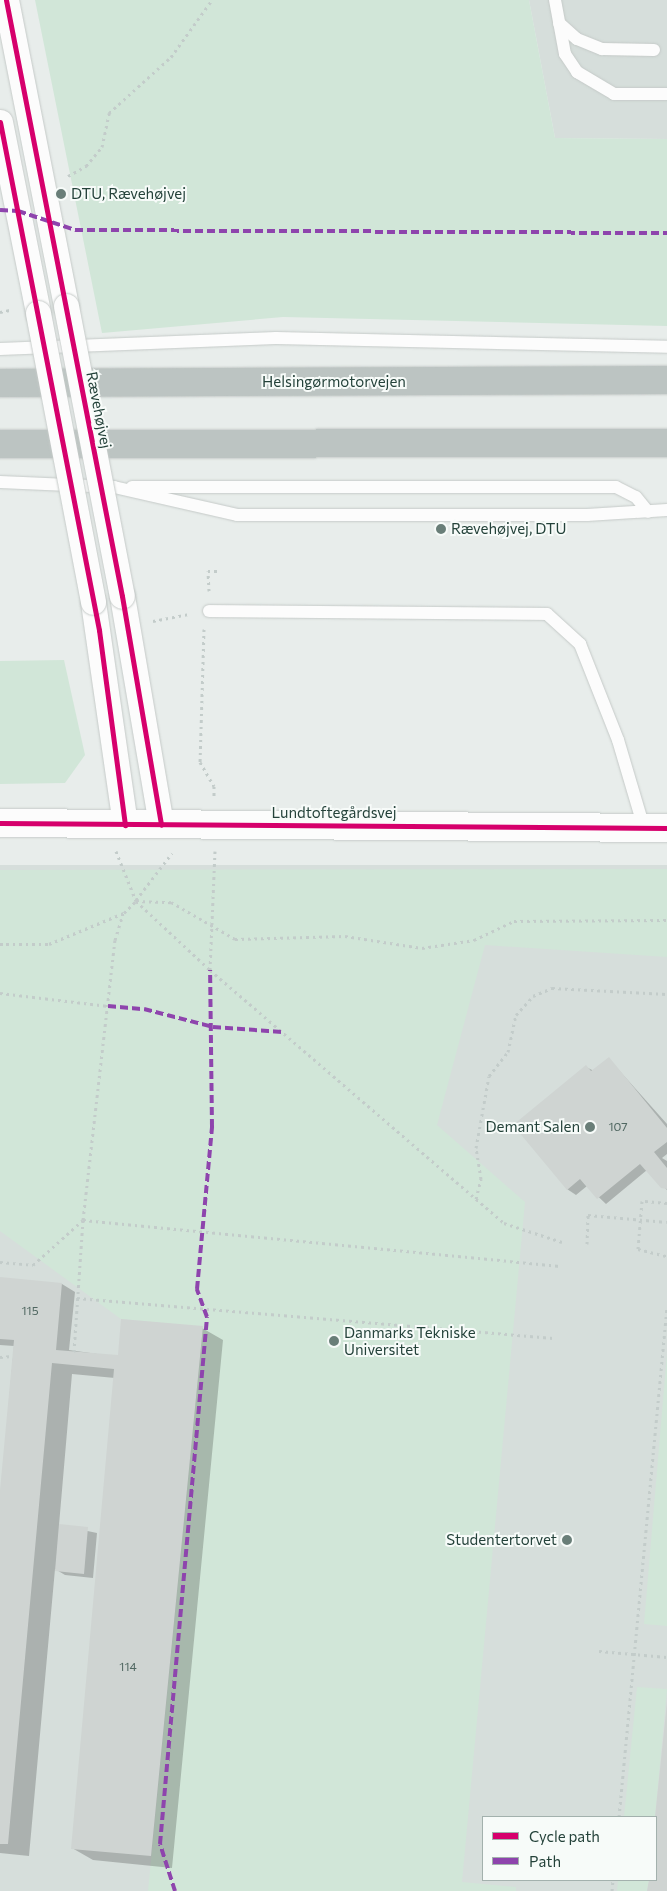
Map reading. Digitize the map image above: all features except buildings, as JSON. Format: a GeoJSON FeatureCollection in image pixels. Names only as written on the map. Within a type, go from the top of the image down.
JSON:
{"type":"FeatureCollection","features":[{"type":"Feature","properties":{"kind":"highway","name":"Helsingørmotorvejen"},"geometry":{"type":"LineString","coordinates":[[0,383],[667,380]]}},
{"type":"Feature","properties":{"kind":"highway"},"geometry":{"type":"LineString","coordinates":[[0,444],[667,443]]}},
{"type":"Feature","properties":{"kind":"street","name":"Rævehøjvej"},"geometry":{"type":"LineString","coordinates":[[6,0],[122,596],[161,825]]}},
{"type":"Feature","properties":{"kind":"street"},"geometry":{"type":"LineString","coordinates":[[0,122],[93,602],[125,825]]}},
{"type":"Feature","properties":{"kind":"street","name":"Lundtoftegårdsvej"},"geometry":{"type":"LineString","coordinates":[[0,823],[656,828]]}},
{"type":"Feature","properties":{"kind":"lane"},"geometry":{"type":"LineString","coordinates":[[556,0],[565,54],[577,72],[614,94],[667,94]]}},
{"type":"Feature","properties":{"kind":"lane"},"geometry":{"type":"LineString","coordinates":[[559,22],[577,39],[602,49],[654,50]]}},
{"type":"Feature","properties":{"kind":"lane"},"geometry":{"type":"LineString","coordinates":[[0,349],[276,338],[667,347]]}},
{"type":"Feature","properties":{"kind":"lane"},"geometry":{"type":"LineString","coordinates":[[0,482],[114,487],[616,487],[636,497],[648,512]]}},
{"type":"Feature","properties":{"kind":"lane"},"geometry":{"type":"LineString","coordinates":[[114,487],[237,515],[648,512],[667,510]]}},
{"type":"Feature","properties":{"kind":"lane"},"geometry":{"type":"LineString","coordinates":[[209,611],[547,614],[580,644],[618,740],[656,828]]}},
{"type":"Feature","properties":{"kind":"path"},"geometry":{"type":"LineString","coordinates":[[42,184],[58,182],[86,166],[102,147],[110,112],[171,56],[212,0]]}},
{"type":"Feature","properties":{"kind":"path"},"geometry":{"type":"LineString","coordinates":[[156,620],[209,611],[208,571],[218,571]]}},
{"type":"Feature","properties":{"kind":"path"},"geometry":{"type":"LineString","coordinates":[[204,630],[200,762],[214,786],[215,825],[210,970]]}},
{"type":"Feature","properties":{"kind":"path"},"geometry":{"type":"LineString","coordinates":[[125,825],[115,849],[136,900],[210,970],[504,1223],[562,1242]]}},
{"type":"Feature","properties":{"kind":"path"},"geometry":{"type":"LineString","coordinates":[[74,1352],[83,1220],[115,940],[124,913],[174,850],[161,825]]}},
{"type":"Feature","properties":{"kind":"path"},"geometry":{"type":"LineString","coordinates":[[136,900],[171,902],[235,939],[345,936],[422,948],[474,940],[514,921],[667,920]]}},
{"type":"Feature","properties":{"kind":"path"},"geometry":{"type":"LineString","coordinates":[[0,944],[49,944],[124,913]]}},
{"type":"Feature","properties":{"kind":"path"},"geometry":{"type":"LineString","coordinates":[[476,1199],[481,1179],[476,1148],[489,1076],[508,1052],[516,1015],[533,996],[552,988],[667,994]]}},
{"type":"Feature","properties":{"kind":"path"},"geometry":{"type":"LineString","coordinates":[[0,993],[108,1006]]}},
{"type":"Feature","properties":{"kind":"path"},"geometry":{"type":"LineString","coordinates":[[667,1203],[642,1201],[638,1249],[667,1256]]}},
{"type":"Feature","properties":{"kind":"path"},"geometry":{"type":"LineString","coordinates":[[586,1244],[588,1215],[667,1222]]}},
{"type":"Feature","properties":{"kind":"path"},"geometry":{"type":"LineString","coordinates":[[0,1262],[33,1265],[83,1220],[560,1266]]}},
{"type":"Feature","properties":{"kind":"path"},"geometry":{"type":"LineString","coordinates":[[77,1298],[553,1338]]}},
{"type":"Feature","properties":{"kind":"path"},"geometry":{"type":"LineString","coordinates":[[619,1816],[667,1307]]}},
{"type":"Feature","properties":{"kind":"path"},"geometry":{"type":"LineString","coordinates":[[0,1357],[12,1356]]}},
{"type":"Feature","properties":{"kind":"path"},"geometry":{"type":"LineString","coordinates":[[599,1651],[667,1657]]}},
{"type":"Feature","properties":{"kind":"shaded area"},"geometry":{"type":"Polygon","coordinates":[[[529,0],[667,0],[667,139],[555,138],[529,0]]]}},
{"type":"Feature","properties":{"kind":"shaded area","name":"Danmarks Tekniske Universitet"},"geometry":{"type":"Polygon","coordinates":[[[0,865],[667,865],[667,1891],[0,1891],[0,865]]]}},
{"type":"Feature","properties":{"kind":"green space"},"geometry":{"type":"Polygon","coordinates":[[[35,0],[529,0],[555,138],[667,139],[667,326],[283,317],[102,333],[35,0]]]}},
{"type":"Feature","properties":{"kind":"green space"},"geometry":{"type":"Polygon","coordinates":[[[64,660],[85,755],[65,783],[0,784],[0,661],[64,660]]]}},
{"type":"Feature","properties":{"kind":"green space","name":"Danmarks Tekniske Universitet"},"geometry":{"type":"Polygon","coordinates":[[[667,869],[667,957],[485,945],[437,1125],[525,1202],[462,1882],[516,1887],[516,1891],[148,1891],[203,1327],[121,1319],[0,1231],[0,870],[667,869]]]}},
{"type":"Feature","properties":{"kind":"green space"},"geometry":{"type":"Polygon","coordinates":[[[667,1353],[667,1626],[644,1624],[667,1353]]]}},
{"type":"Feature","properties":{"kind":"green space"},"geometry":{"type":"Polygon","coordinates":[[[637,1687],[667,1689],[655,1816],[624,1816],[637,1687]]]}},
{"type":"Feature","properties":{"kind":"green space"},"geometry":{"type":"Polygon","coordinates":[[[618,1881],[649,1881],[647,1891],[617,1891],[618,1881]]]}},
{"type":"Feature","properties":{"kind":"marked path"},"geometry":{"type":"LineString","coordinates":[[0,210],[18,211],[75,230],[667,233]]}},
{"type":"Feature","properties":{"kind":"marked path"},"geometry":{"type":"LineString","coordinates":[[175,1891],[160,1844],[207,1317],[197,1289],[212,1127],[210,970]]}},
{"type":"Feature","properties":{"kind":"marked path"},"geometry":{"type":"LineString","coordinates":[[108,1006],[144,1009],[213,1027],[282,1032]]}},
{"type":"Feature","properties":{"kind":"cycle path"},"geometry":{"type":"LineString","coordinates":[[6,0],[122,596],[161,825]]}},
{"type":"Feature","properties":{"kind":"cycle path"},"geometry":{"type":"LineString","coordinates":[[0,122],[99,630],[125,825]]}},
{"type":"Feature","properties":{"kind":"cycle path"},"geometry":{"type":"LineString","coordinates":[[0,823],[667,828]]}},
{"type":"Feature","properties":{"kind":"place","name":"DTU, Rævehøjvej"},"geometry":{"type":"Point","coordinates":[61,194]}},
{"type":"Feature","properties":{"kind":"place","name":"Rævehøjvej, DTU"},"geometry":{"type":"Point","coordinates":[441,529]}},
{"type":"Feature","properties":{"kind":"place","name":"Demant Salen"},"geometry":{"type":"Point","coordinates":[590,1127]}},
{"type":"Feature","properties":{"kind":"place","name":"Danmarks Tekniske Universitet"},"geometry":{"type":"Point","coordinates":[334,1341]}},
{"type":"Feature","properties":{"kind":"place","name":"Studentertorvet"},"geometry":{"type":"Point","coordinates":[567,1540]}}]}
